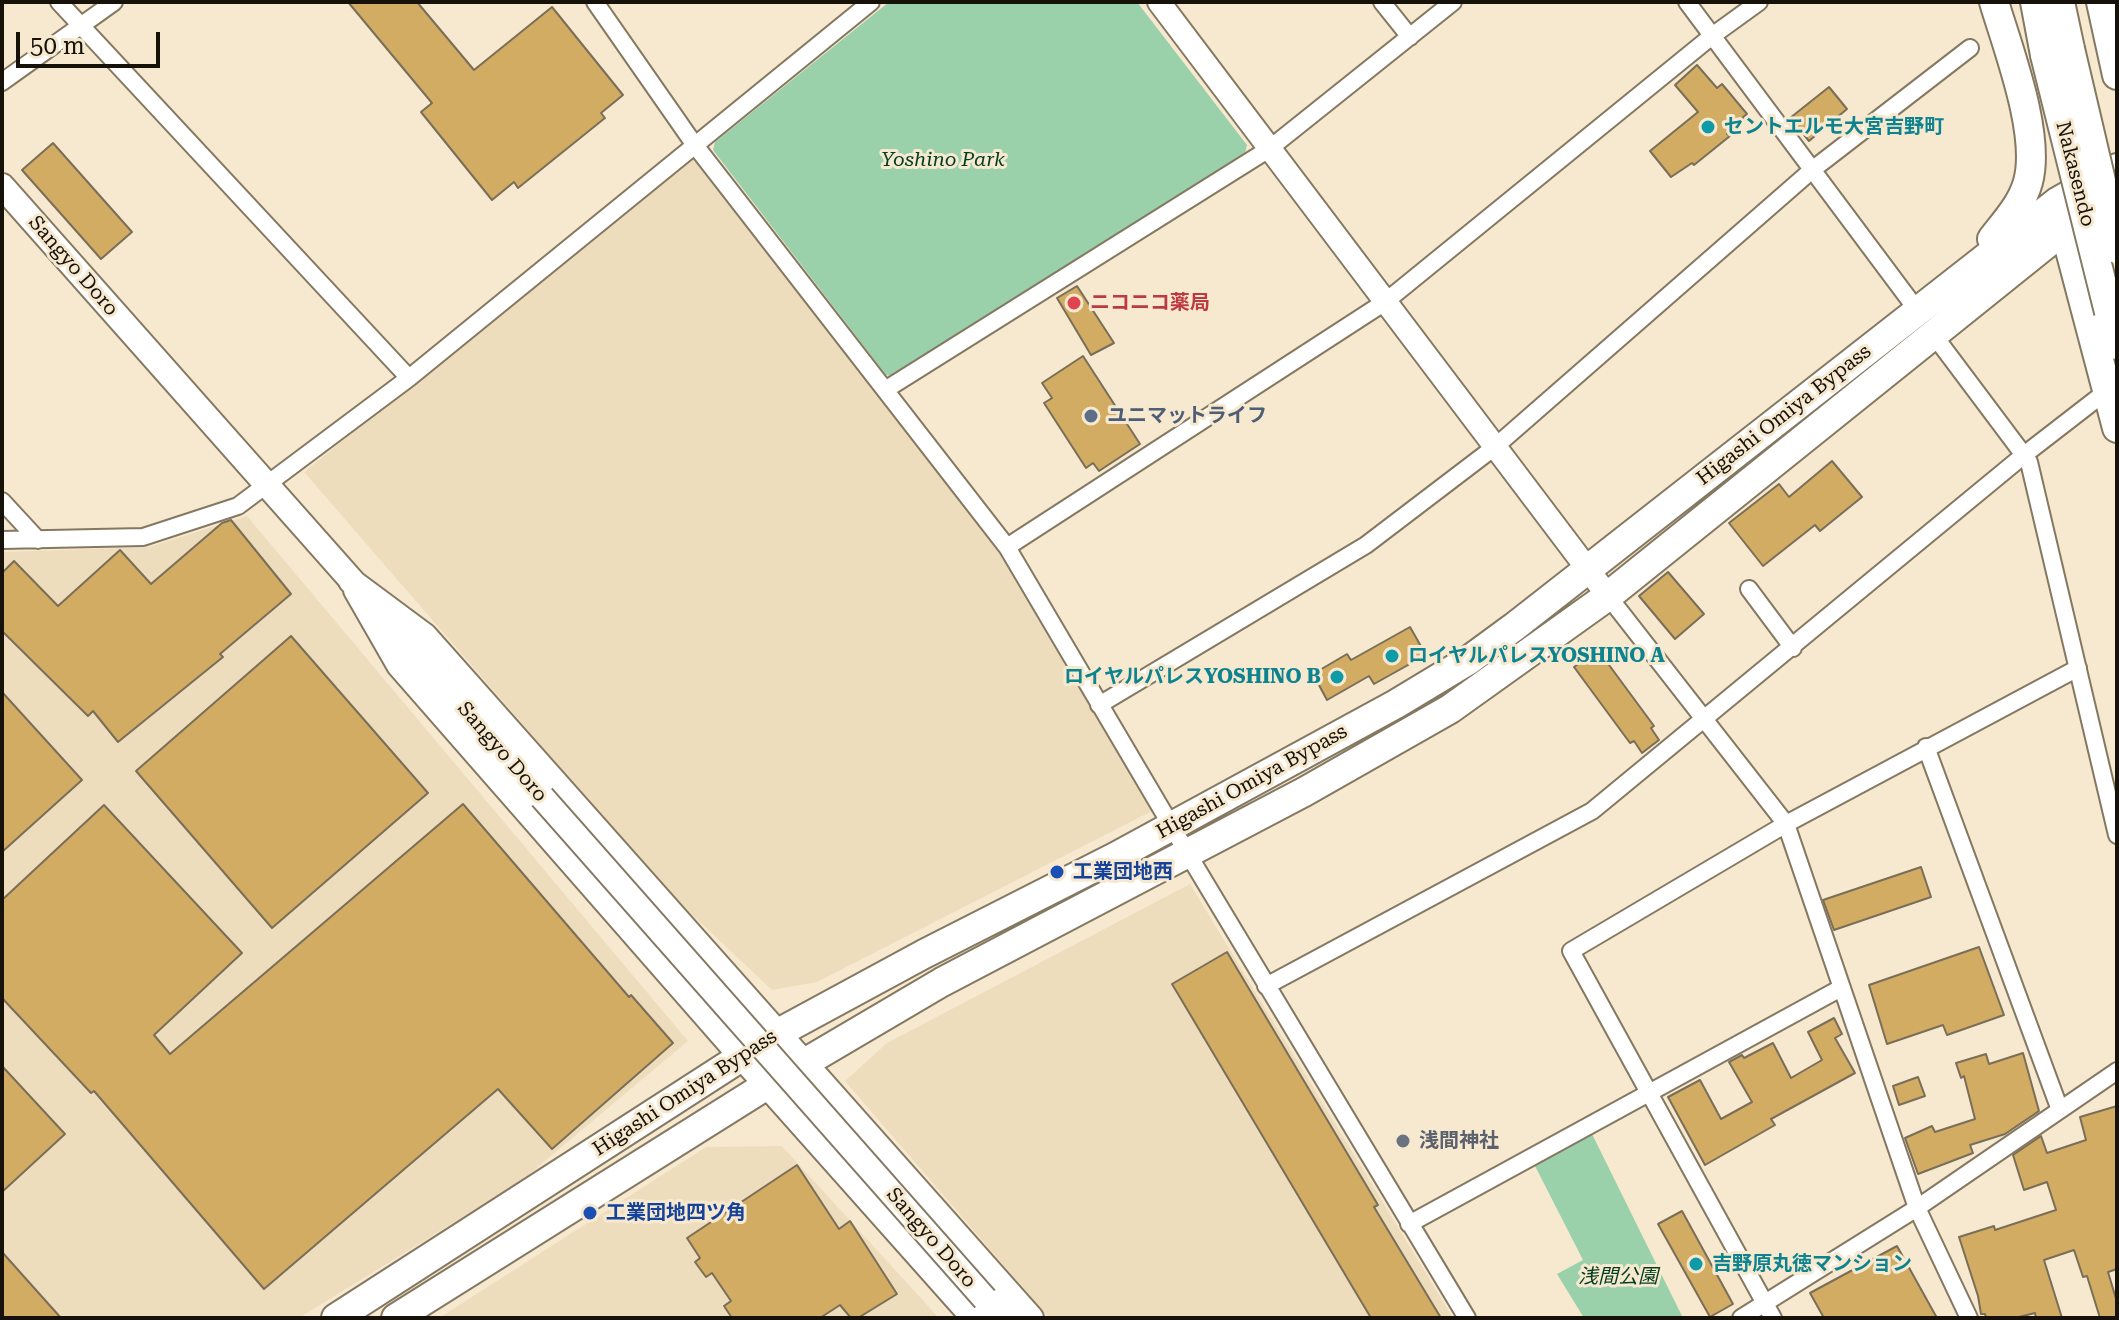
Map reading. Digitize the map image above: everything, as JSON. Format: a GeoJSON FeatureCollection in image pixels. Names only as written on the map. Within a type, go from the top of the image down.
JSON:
{"type":"FeatureCollection","features":[{"type":"Feature","properties":{"kind":"highway"},"geometry":{"type":"LineString","coordinates":[[1959,280],[2016,209],[2028,185],[2032,163],[2028,123],[1994,2]]}},
{"type":"Feature","properties":{"kind":"highway","name":"Nakasendo"},"geometry":{"type":"LineString","coordinates":[[2035,2],[2058,52],[2117,345]]}},
{"type":"Feature","properties":{"kind":"highway"},"geometry":{"type":"LineString","coordinates":[[2060,2],[2058,52],[2117,249]]}},
{"type":"Feature","properties":{"kind":"highway"},"geometry":{"type":"LineString","coordinates":[[2101,2],[2117,75]]}},
{"type":"Feature","properties":{"kind":"highway"},"geometry":{"type":"LineString","coordinates":[[2028,123],[2066,151],[2117,161]]}},
{"type":"Feature","properties":{"kind":"highway","name":"Higashi Omiya Bypass"},"geometry":{"type":"LineString","coordinates":[[336,1318],[780,1032],[1171,826],[1434,682],[1514,627],[1588,570],[2057,202],[2117,168]]}},
{"type":"Feature","properties":{"kind":"highway","name":"Higashi Omiya Bypass"},"geometry":{"type":"LineString","coordinates":[[396,1318],[767,1085],[942,982],[1188,854],[1450,709],[1608,596],[2065,229],[2117,177]]}},
{"type":"Feature","properties":{"kind":"highway"},"geometry":{"type":"LineString","coordinates":[[2057,202],[2117,428]]}},
{"type":"Feature","properties":{"kind":"main road","name":"Sangyo Doro"},"geometry":{"type":"LineString","coordinates":[[2,186],[542,797],[979,1308],[1002,1318]]}},
{"type":"Feature","properties":{"kind":"main road"},"geometry":{"type":"LineString","coordinates":[[351,581],[425,636],[1031,1318]]}},
{"type":"Feature","properties":{"kind":"main road"},"geometry":{"type":"LineString","coordinates":[[351,581],[399,665],[767,1085],[979,1308]]}},
{"type":"Feature","properties":{"kind":"street"},"geometry":{"type":"LineString","coordinates":[[59,2],[409,378]]}},
{"type":"Feature","properties":{"kind":"street"},"geometry":{"type":"LineString","coordinates":[[2,82],[114,2]]}},
{"type":"Feature","properties":{"kind":"street"},"geometry":{"type":"LineString","coordinates":[[595,2],[694,144],[1007,547],[1266,986],[1467,1318]]}},
{"type":"Feature","properties":{"kind":"street"},"geometry":{"type":"LineString","coordinates":[[2,540],[143,537],[238,506],[409,378],[871,2]]}},
{"type":"Feature","properties":{"kind":"street"},"geometry":{"type":"LineString","coordinates":[[1159,2],[1588,570],[1786,824],[1917,1208],[1969,1318]]}},
{"type":"Feature","properties":{"kind":"street"},"geometry":{"type":"LineString","coordinates":[[1382,2],[1410,37]]}},
{"type":"Feature","properties":{"kind":"street"},"geometry":{"type":"LineString","coordinates":[[885,390],[1269,149],[1453,2]]}},
{"type":"Feature","properties":{"kind":"street"},"geometry":{"type":"LineString","coordinates":[[1687,2],[1917,310]]}},
{"type":"Feature","properties":{"kind":"street"},"geometry":{"type":"LineString","coordinates":[[1007,547],[1385,302],[1712,36],[1759,2]]}},
{"type":"Feature","properties":{"kind":"street"},"geometry":{"type":"LineString","coordinates":[[1099,705],[1366,545],[1496,446],[1812,170],[1970,48]]}},
{"type":"Feature","properties":{"kind":"street"},"geometry":{"type":"LineString","coordinates":[[1933,334],[2029,462],[2117,835]]}},
{"type":"Feature","properties":{"kind":"street"},"geometry":{"type":"LineString","coordinates":[[1266,986],[1592,811],[2024,455],[2108,390]]}},
{"type":"Feature","properties":{"kind":"street"},"geometry":{"type":"LineString","coordinates":[[2,501],[38,540]]}},
{"type":"Feature","properties":{"kind":"street"},"geometry":{"type":"LineString","coordinates":[[1749,589],[1793,648]]}},
{"type":"Feature","properties":{"kind":"street"},"geometry":{"type":"LineString","coordinates":[[1769,1311],[1571,951],[1786,824],[2078,668]]}},
{"type":"Feature","properties":{"kind":"street"},"geometry":{"type":"LineString","coordinates":[[1926,747],[2060,1110]]}},
{"type":"Feature","properties":{"kind":"street"},"geometry":{"type":"LineString","coordinates":[[1409,1224],[1841,988]]}},
{"type":"Feature","properties":{"kind":"street"},"geometry":{"type":"LineString","coordinates":[[1741,1318],[1769,1311],[2117,1071]]}},
{"type":"Feature","properties":{"kind":"shaded area"},"geometry":{"type":"Polygon","coordinates":[[[695,155],[998,552],[1152,811],[817,982],[772,990],[669,893],[304,472],[695,155]]]}},
{"type":"Feature","properties":{"kind":"shaded area"},"geometry":{"type":"Polygon","coordinates":[[[247,516],[688,1041],[521,1181],[299,1318],[2,1318],[2,552],[149,547],[247,516]]]}},
{"type":"Feature","properties":{"kind":"shaded area"},"geometry":{"type":"Polygon","coordinates":[[[1190,884],[1453,1318],[1049,1318],[845,1081],[887,1043],[1190,884]]]}},
{"type":"Feature","properties":{"kind":"shaded area"},"geometry":{"type":"Polygon","coordinates":[[[782,1146],[939,1318],[439,1318],[706,1147],[782,1146]]]}},
{"type":"Feature","properties":{"kind":"green space","name":"Yoshino Park"},"geometry":{"type":"Polygon","coordinates":[[[889,2],[1137,2],[1247,145],[1245,153],[895,376],[886,375],[713,150],[715,142],[889,2]]]}},
{"type":"Feature","properties":{"kind":"green space","name":"浅間公園"},"geometry":{"type":"Polygon","coordinates":[[[1592,1134],[1683,1318],[1584,1318],[1557,1274],[1583,1260],[1535,1166],[1592,1134]]]}},
{"type":"Feature","properties":{"kind":"building"},"geometry":{"type":"Polygon","coordinates":[[[348,2],[417,2],[474,70],[552,7],[623,95],[601,113],[605,118],[518,188],[514,182],[492,200],[421,112],[432,103],[348,2]]]}},
{"type":"Feature","properties":{"kind":"building","name":"セントエルモ大宮吉野町"},"geometry":{"type":"Polygon","coordinates":[[[1697,65],[1717,88],[1722,84],[1747,114],[1727,134],[1730,136],[1694,165],[1692,163],[1671,177],[1650,151],[1698,112],[1675,85],[1697,65]]]}},
{"type":"Feature","properties":{"kind":"building"},"geometry":{"type":"Polygon","coordinates":[[[1829,87],[1847,109],[1809,141],[1790,118],[1829,87]]]}},
{"type":"Feature","properties":{"kind":"building"},"geometry":{"type":"Polygon","coordinates":[[[53,143],[132,232],[101,259],[22,170],[53,143]]]}},
{"type":"Feature","properties":{"kind":"building"},"geometry":{"type":"Polygon","coordinates":[[[1077,286],[1114,343],[1091,355],[1057,298],[1077,286]]]}},
{"type":"Feature","properties":{"kind":"building"},"geometry":{"type":"Polygon","coordinates":[[[1083,356],[1140,444],[1099,471],[1093,463],[1086,468],[1044,403],[1052,398],[1042,383],[1083,356]]]}},
{"type":"Feature","properties":{"kind":"building"},"geometry":{"type":"Polygon","coordinates":[[[1832,461],[1862,497],[1820,531],[1815,525],[1763,566],[1729,523],[1779,484],[1789,497],[1832,461]]]}},
{"type":"Feature","properties":{"kind":"building"},"geometry":{"type":"Polygon","coordinates":[[[231,520],[291,594],[220,654],[223,657],[118,742],[93,711],[88,716],[2,631],[2,573],[14,561],[58,606],[120,550],[151,584],[222,523],[231,520]]]}},
{"type":"Feature","properties":{"kind":"building"},"geometry":{"type":"Polygon","coordinates":[[[1668,572],[1704,614],[1675,639],[1639,596],[1668,572]]]}},
{"type":"Feature","properties":{"kind":"building"},"geometry":{"type":"Polygon","coordinates":[[[1410,627],[1426,655],[1374,684],[1369,676],[1327,700],[1313,674],[1347,654],[1351,660],[1410,627]]]}},
{"type":"Feature","properties":{"kind":"building"},"geometry":{"type":"Polygon","coordinates":[[[291,636],[428,793],[272,928],[136,771],[291,636]]]}},
{"type":"Feature","properties":{"kind":"building"},"geometry":{"type":"Polygon","coordinates":[[[1598,650],[1654,726],[1651,728],[1659,740],[1642,753],[1634,741],[1630,743],[1574,667],[1598,650]]]}},
{"type":"Feature","properties":{"kind":"building"},"geometry":{"type":"Polygon","coordinates":[[[2,692],[82,780],[2,852],[2,692]]]}},
{"type":"Feature","properties":{"kind":"building"},"geometry":{"type":"Polygon","coordinates":[[[463,804],[629,997],[631,995],[673,1043],[552,1149],[498,1089],[264,1289],[94,1091],[91,1093],[2,998],[2,900],[104,805],[242,953],[154,1035],[170,1054],[463,804]]]}},
{"type":"Feature","properties":{"kind":"building"},"geometry":{"type":"Polygon","coordinates":[[[1921,867],[1931,897],[1834,930],[1823,900],[1921,867]]]}},
{"type":"Feature","properties":{"kind":"building"},"geometry":{"type":"Polygon","coordinates":[[[1979,947],[2004,1015],[1947,1035],[1943,1025],[1887,1044],[1869,985],[1979,947]]]}},
{"type":"Feature","properties":{"kind":"building"},"geometry":{"type":"Polygon","coordinates":[[[1227,952],[1378,1205],[1374,1207],[1441,1318],[1371,1318],[1172,984],[1227,952]]]}},
{"type":"Feature","properties":{"kind":"building"},"geometry":{"type":"Polygon","coordinates":[[[1834,1018],[1842,1034],[1835,1038],[1855,1073],[1771,1119],[1775,1125],[1705,1165],[1668,1097],[1700,1080],[1721,1119],[1752,1102],[1729,1062],[1773,1043],[1791,1078],[1822,1060],[1808,1032],[1834,1018]]]}},
{"type":"Feature","properties":{"kind":"building"},"geometry":{"type":"Polygon","coordinates":[[[2023,1053],[2039,1111],[2005,1134],[1970,1145],[1973,1153],[1918,1174],[1905,1138],[1932,1126],[1935,1132],[1975,1119],[1964,1076],[1961,1078],[1956,1063],[1986,1054],[1989,1064],[2023,1053]]]}},
{"type":"Feature","properties":{"kind":"building"},"geometry":{"type":"Polygon","coordinates":[[[2,1066],[65,1134],[2,1192],[2,1066]]]}},
{"type":"Feature","properties":{"kind":"building"},"geometry":{"type":"Polygon","coordinates":[[[1918,1077],[1925,1096],[1899,1105],[1893,1086],[1918,1077]]]}},
{"type":"Feature","properties":{"kind":"building"},"geometry":{"type":"Polygon","coordinates":[[[2117,1106],[2117,1269],[2108,1272],[2117,1302],[2117,1318],[2100,1318],[2087,1276],[2083,1277],[2074,1250],[2044,1260],[2062,1318],[2036,1318],[2035,1313],[2015,1318],[1986,1318],[1985,1314],[1981,1314],[1959,1237],[1994,1226],[1995,1230],[2056,1210],[2047,1182],[2024,1190],[2013,1155],[2041,1136],[2047,1153],[2086,1140],[2080,1117],[2117,1106]]]}},
{"type":"Feature","properties":{"kind":"building"},"geometry":{"type":"Polygon","coordinates":[[[797,1165],[839,1229],[850,1221],[897,1294],[858,1318],[851,1318],[840,1305],[820,1318],[732,1318],[724,1306],[731,1301],[712,1273],[706,1277],[695,1262],[700,1258],[687,1238],[797,1165]]]}},
{"type":"Feature","properties":{"kind":"building","name":"吉野原丸徳マンション"},"geometry":{"type":"Polygon","coordinates":[[[1682,1211],[1733,1304],[1710,1317],[1658,1224],[1682,1211]]]}},
{"type":"Feature","properties":{"kind":"building"},"geometry":{"type":"Polygon","coordinates":[[[1897,1246],[1937,1318],[1824,1318],[1810,1293],[1897,1246]]]}},
{"type":"Feature","properties":{"kind":"building"},"geometry":{"type":"Polygon","coordinates":[[[2,1252],[61,1318],[2,1318],[2,1252]]]}},
{"type":"Feature","properties":{"kind":"place","name":"セントエルモ大宮吉野町"},"geometry":{"type":"Point","coordinates":[1708,127]}},
{"type":"Feature","properties":{"kind":"place","name":"ニコニコ薬局"},"geometry":{"type":"Point","coordinates":[1074,303]}},
{"type":"Feature","properties":{"kind":"place","name":"ユニマットライフ"},"geometry":{"type":"Point","coordinates":[1091,416]}},
{"type":"Feature","properties":{"kind":"place","name":"ロイヤルパレスYOSHINO A"},"geometry":{"type":"Point","coordinates":[1392,656]}},
{"type":"Feature","properties":{"kind":"place","name":"ロイヤルパレスYOSHINO B"},"geometry":{"type":"Point","coordinates":[1337,677]}},
{"type":"Feature","properties":{"kind":"place","name":"工業団地西"},"geometry":{"type":"Point","coordinates":[1057,872]}},
{"type":"Feature","properties":{"kind":"place","name":"浅間神社"},"geometry":{"type":"Point","coordinates":[1403,1141]}},
{"type":"Feature","properties":{"kind":"place","name":"工業団地四ツ角"},"geometry":{"type":"Point","coordinates":[590,1213]}},
{"type":"Feature","properties":{"kind":"place","name":"吉野原丸徳マンション"},"geometry":{"type":"Point","coordinates":[1696,1264]}}]}
